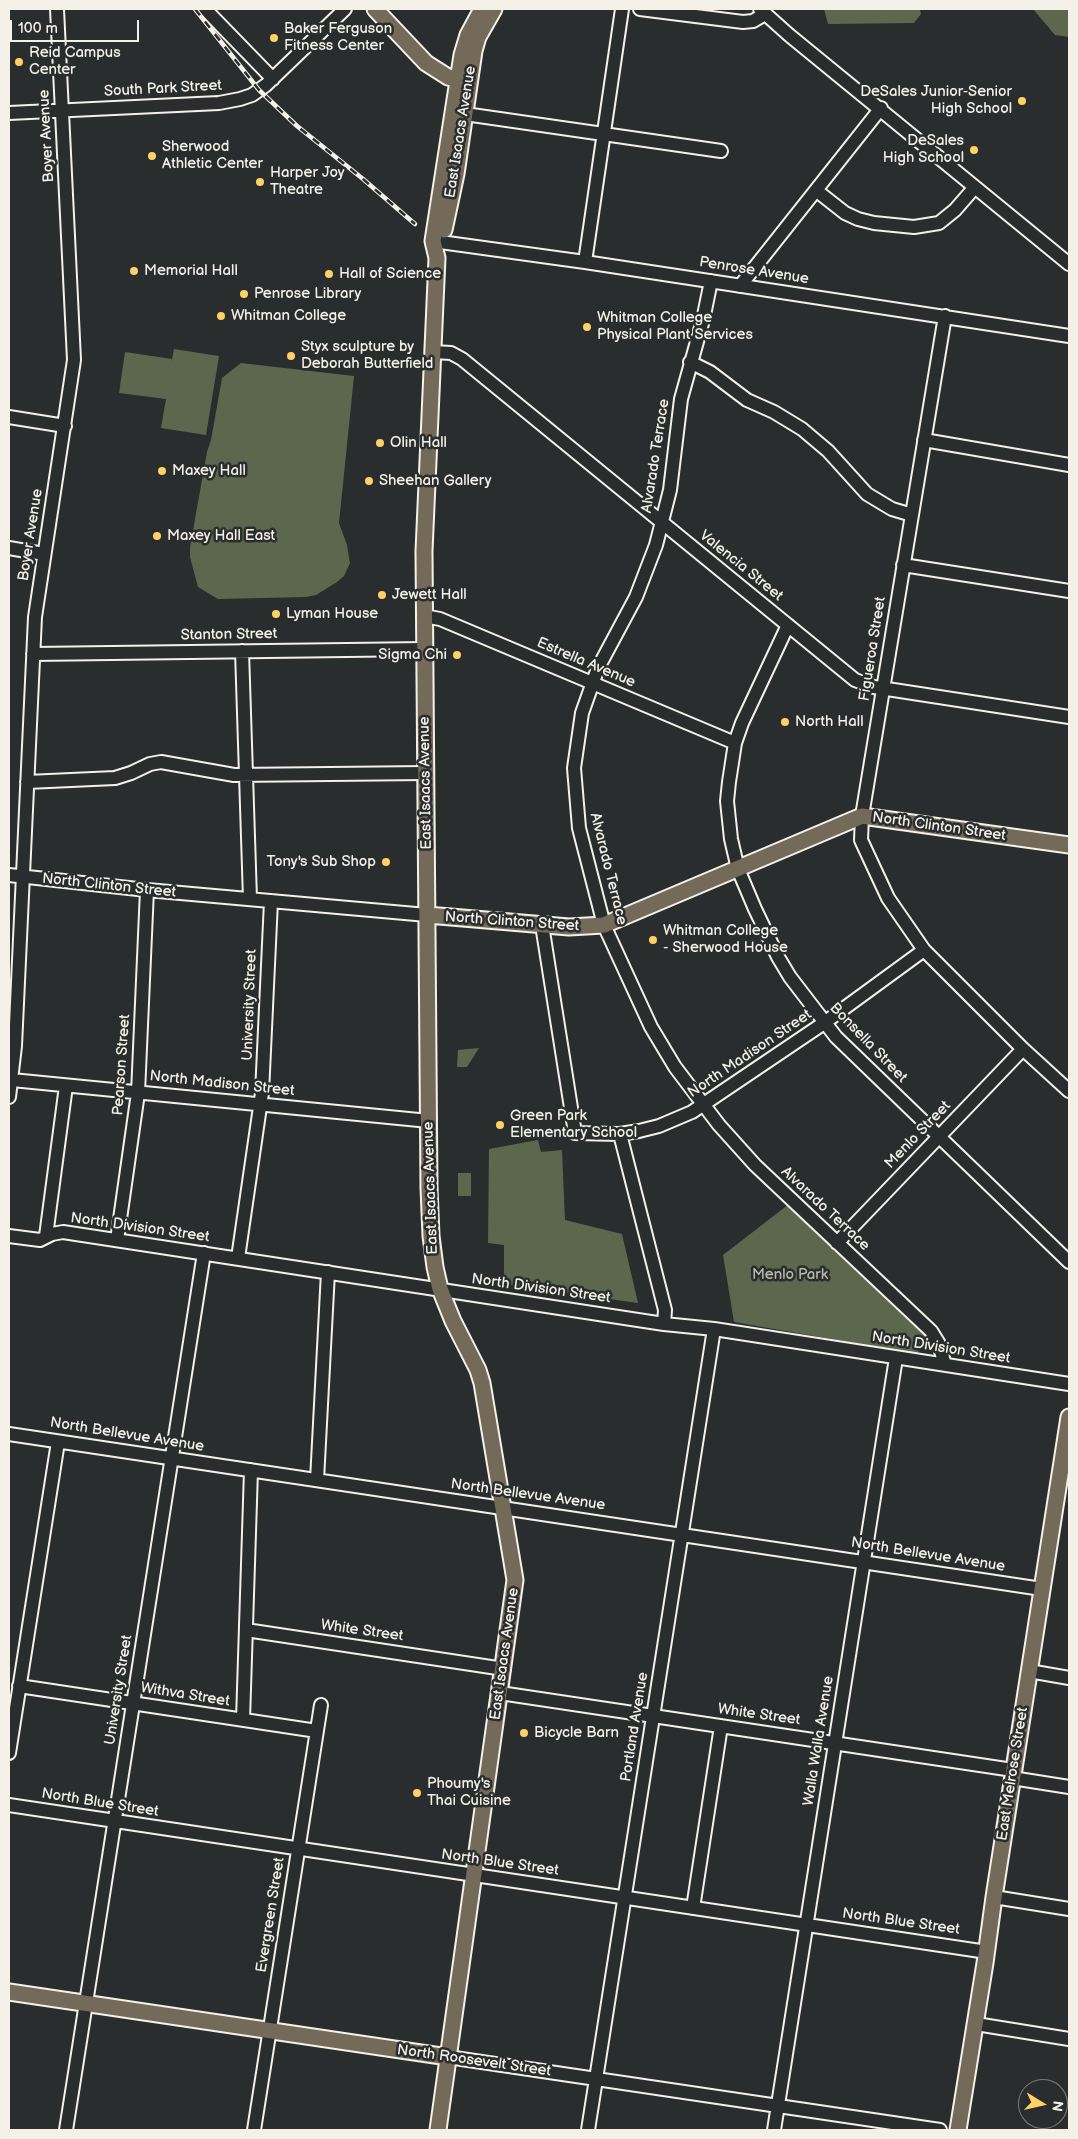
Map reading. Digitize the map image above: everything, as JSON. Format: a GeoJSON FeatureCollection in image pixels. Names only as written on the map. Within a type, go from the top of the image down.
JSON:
{"type":"FeatureCollection","features":[{"type":"Feature","properties":{"kind":"main road"},"geometry":{"type":"LineString","coordinates":[[376,9],[426,63],[440,73],[464,81]]}},
{"type":"Feature","properties":{"kind":"main road","name":"East Isaacs Avenue"},"geometry":{"type":"LineString","coordinates":[[438,2130],[515,1580],[482,1383],[478,1370],[453,1321],[440,1289],[431,1236],[428,1121],[424,551],[437,258],[438,241],[464,81],[468,36],[482,9]]}},
{"type":"Feature","properties":{"kind":"main road","name":"East Isaacs Avenue"},"geometry":{"type":"LineString","coordinates":[[438,241],[456,174],[465,114],[464,81],[477,42],[494,9]]}},
{"type":"Feature","properties":{"kind":"main road","name":"North Clinton Street"},"geometry":{"type":"LineString","coordinates":[[427,915],[542,925],[586,927],[604,925],[862,816],[1069,845]]}},
{"type":"Feature","properties":{"kind":"main road","name":"East Melrose Street"},"geometry":{"type":"LineString","coordinates":[[958,2130],[1069,1417]]}},
{"type":"Feature","properties":{"kind":"main road","name":"North Roosevelt Street"},"geometry":{"type":"LineString","coordinates":[[9,1992],[448,2057]]}},
{"type":"Feature","properties":{"kind":"street","name":"Boyer Avenue"},"geometry":{"type":"LineString","coordinates":[[9,1097],[16,1046],[36,605],[74,360],[57,9]]}},
{"type":"Feature","properties":{"kind":"street"},"geometry":{"type":"LineString","coordinates":[[205,9],[273,79]]}},
{"type":"Feature","properties":{"kind":"street","name":"South Park Street"},"geometry":{"type":"LineString","coordinates":[[9,113],[219,103],[252,95],[273,79],[345,9]]}},
{"type":"Feature","properties":{"kind":"street"},"geometry":{"type":"LineString","coordinates":[[585,262],[622,9]]}},
{"type":"Feature","properties":{"kind":"street"},"geometry":{"type":"LineString","coordinates":[[640,9],[734,22],[753,21],[764,11],[1069,264]]}},
{"type":"Feature","properties":{"kind":"street"},"geometry":{"type":"LineString","coordinates":[[740,286],[881,108]]}},
{"type":"Feature","properties":{"kind":"street"},"geometry":{"type":"LineString","coordinates":[[465,114],[721,151]]}},
{"type":"Feature","properties":{"kind":"street"},"geometry":{"type":"LineString","coordinates":[[817,191],[845,213],[858,219],[874,223],[914,227],[940,222],[955,210],[975,187]]}},
{"type":"Feature","properties":{"kind":"street","name":"Penrose Avenue"},"geometry":{"type":"LineString","coordinates":[[438,241],[1069,336]]}},
{"type":"Feature","properties":{"kind":"street","name":"Alvarado Terrace"},"geometry":{"type":"LineString","coordinates":[[710,281],[703,320],[690,362],[679,410],[670,490],[662,522],[643,581],[592,683],[579,728],[574,768],[574,789],[579,828],[604,925],[650,1027],[675,1067],[719,1125],[755,1165],[931,1331],[940,1344],[945,1365]]}},
{"type":"Feature","properties":{"kind":"street","name":"Figueroa Street"},"geometry":{"type":"LineString","coordinates":[[945,316],[862,816],[861,840],[888,898],[924,950],[1023,1049],[1069,1091]]}},
{"type":"Feature","properties":{"kind":"street","name":"Valencia Street"},"geometry":{"type":"LineString","coordinates":[[433,352],[451,353],[462,358],[855,680],[883,688],[1069,718]]}},
{"type":"Feature","properties":{"kind":"street"},"geometry":{"type":"LineString","coordinates":[[690,362],[710,372],[735,393],[802,428],[828,451],[867,494],[892,509],[912,515]]}},
{"type":"Feature","properties":{"kind":"street"},"geometry":{"type":"LineString","coordinates":[[9,417],[65,426]]}},
{"type":"Feature","properties":{"kind":"street"},"geometry":{"type":"LineString","coordinates":[[924,440],[1069,465]]}},
{"type":"Feature","properties":{"kind":"street"},"geometry":{"type":"LineString","coordinates":[[9,548],[44,554]]}},
{"type":"Feature","properties":{"kind":"street"},"geometry":{"type":"LineString","coordinates":[[903,565],[1069,591]]}},
{"type":"Feature","properties":{"kind":"street","name":"Estrella Avenue"},"geometry":{"type":"LineString","coordinates":[[424,616],[440,619],[735,744]]}},
{"type":"Feature","properties":{"kind":"street","name":"Bonsella Street"},"geometry":{"type":"LineString","coordinates":[[788,625],[750,705],[735,744],[728,801],[731,839],[738,869],[755,909],[778,957],[824,1023],[1069,1262]]}},
{"type":"Feature","properties":{"kind":"street","name":"Stanton Street"},"geometry":{"type":"LineString","coordinates":[[33,654],[425,648]]}},
{"type":"Feature","properties":{"kind":"street"},"geometry":{"type":"LineString","coordinates":[[242,651],[250,899]]}},
{"type":"Feature","properties":{"kind":"street"},"geometry":{"type":"LineString","coordinates":[[27,782],[115,778],[132,773],[150,764],[161,762],[221,774],[426,773]]}},
{"type":"Feature","properties":{"kind":"street","name":"North Clinton Street"},"geometry":{"type":"LineString","coordinates":[[9,875],[147,890],[427,915]]}},
{"type":"Feature","properties":{"kind":"street","name":"Pearson Street"},"geometry":{"type":"LineString","coordinates":[[117,1240],[138,1093],[147,890]]}},
{"type":"Feature","properties":{"kind":"street","name":"University Street"},"geometry":{"type":"LineString","coordinates":[[238,1258],[261,1104],[271,901]]}},
{"type":"Feature","properties":{"kind":"street","name":"North Madison Street"},"geometry":{"type":"LineString","coordinates":[[542,925],[575,1133],[620,1134],[659,1126],[679,1119],[704,1105],[824,1023],[924,950]]}},
{"type":"Feature","properties":{"kind":"street","name":"Menlo Street"},"geometry":{"type":"LineString","coordinates":[[837,1243],[1023,1049]]}},
{"type":"Feature","properties":{"kind":"street","name":"North Madison Street"},"geometry":{"type":"LineString","coordinates":[[12,1080],[428,1121]]}},
{"type":"Feature","properties":{"kind":"street"},"geometry":{"type":"LineString","coordinates":[[46,1236],[66,1086]]}},
{"type":"Feature","properties":{"kind":"street"},"geometry":{"type":"LineString","coordinates":[[620,1134],[665,1310],[664,1324]]}},
{"type":"Feature","properties":{"kind":"street","name":"North Division Street"},"geometry":{"type":"LineString","coordinates":[[9,1236],[36,1240],[63,1232],[664,1324],[714,1328],[1069,1384]]}},
{"type":"Feature","properties":{"kind":"street","name":"University Street"},"geometry":{"type":"LineString","coordinates":[[66,2130],[204,1254]]}},
{"type":"Feature","properties":{"kind":"street"},"geometry":{"type":"LineString","coordinates":[[317,1480],[328,1272]]}},
{"type":"Feature","properties":{"kind":"street","name":"Portland Avenue"},"geometry":{"type":"LineString","coordinates":[[588,2130],[714,1328]]}},
{"type":"Feature","properties":{"kind":"street","name":"Walla Walla Avenue"},"geometry":{"type":"LineString","coordinates":[[774,2130],[896,1358]]}},
{"type":"Feature","properties":{"kind":"street","name":"North Bellevue Avenue"},"geometry":{"type":"LineString","coordinates":[[9,1434],[1042,1589]]}},
{"type":"Feature","properties":{"kind":"street"},"geometry":{"type":"LineString","coordinates":[[9,1753],[58,1442]]}},
{"type":"Feature","properties":{"kind":"street"},"geometry":{"type":"LineString","coordinates":[[243,1720],[251,1470]]}},
{"type":"Feature","properties":{"kind":"street","name":"White Street"},"geometry":{"type":"LineString","coordinates":[[246,1630],[504,1669]]}},
{"type":"Feature","properties":{"kind":"street"},"geometry":{"type":"LineString","coordinates":[[1029,1671],[1069,1678]]}},
{"type":"Feature","properties":{"kind":"street","name":"Withva Street"},"geometry":{"type":"LineString","coordinates":[[19,1686],[316,1731]]}},
{"type":"Feature","properties":{"kind":"street","name":"White Street"},"geometry":{"type":"LineString","coordinates":[[500,1694],[835,1743],[1013,1774],[1069,1787]]}},
{"type":"Feature","properties":{"kind":"street","name":"Evergreen Street"},"geometry":{"type":"LineString","coordinates":[[254,2130],[321,1705]]}},
{"type":"Feature","properties":{"kind":"street"},"geometry":{"type":"LineString","coordinates":[[693,1908],[721,1726]]}},
{"type":"Feature","properties":{"kind":"street","name":"North Blue Street"},"geometry":{"type":"LineString","coordinates":[[9,1805],[987,1952]]}},
{"type":"Feature","properties":{"kind":"street"},"geometry":{"type":"LineString","coordinates":[[994,1897],[1069,1909]]}},
{"type":"Feature","properties":{"kind":"street"},"geometry":{"type":"LineString","coordinates":[[976,2024],[1069,2038]]}},
{"type":"Feature","properties":{"kind":"street","name":"North Roosevelt Street"},"geometry":{"type":"LineString","coordinates":[[448,2057],[940,2130]]}},
{"type":"Feature","properties":{"kind":"green space"},"geometry":{"type":"Polygon","coordinates":[[[824,9],[920,9],[921,14],[914,23],[828,24],[824,9]]]}},
{"type":"Feature","properties":{"kind":"green space"},"geometry":{"type":"Polygon","coordinates":[[[1033,9],[1069,9],[1069,37],[1055,35],[1033,9]]]}},
{"type":"Feature","properties":{"kind":"green space"},"geometry":{"type":"Polygon","coordinates":[[[174,349],[219,356],[206,435],[161,428],[166,399],[119,393],[125,352],[172,359],[171,365],[174,349]]]}},
{"type":"Feature","properties":{"kind":"green space"},"geometry":{"type":"Polygon","coordinates":[[[241,363],[354,376],[339,523],[347,545],[350,563],[344,576],[316,595],[306,597],[218,599],[198,587],[190,557],[190,547],[207,452],[211,440],[222,378],[241,363]]]}},
{"type":"Feature","properties":{"kind":"green space"},"geometry":{"type":"Polygon","coordinates":[[[479,1048],[467,1067],[457,1067],[458,1050],[479,1048]]]}},
{"type":"Feature","properties":{"kind":"green space"},"geometry":{"type":"Polygon","coordinates":[[[538,1140],[541,1152],[562,1150],[565,1220],[622,1234],[638,1303],[504,1284],[504,1245],[488,1243],[489,1149],[538,1140]]]}},
{"type":"Feature","properties":{"kind":"green space"},"geometry":{"type":"Polygon","coordinates":[[[458,1173],[471,1173],[471,1196],[458,1196],[458,1173]]]}},
{"type":"Feature","properties":{"kind":"green space","name":"Menlo Park"},"geometry":{"type":"Polygon","coordinates":[[[793,1201],[931,1331],[917,1354],[734,1322],[723,1255],[793,1201]]]}},
{"type":"Feature","properties":{"kind":"railway"},"geometry":{"type":"LineString","coordinates":[[195,9],[259,90],[297,126],[415,224]]}},
{"type":"Feature","properties":{"kind":"place","name":"Baker Ferguson Fitness Center"},"geometry":{"type":"Point","coordinates":[274,38]}},
{"type":"Feature","properties":{"kind":"place","name":"Reid Campus Center"},"geometry":{"type":"Point","coordinates":[19,62]}},
{"type":"Feature","properties":{"kind":"place","name":"DeSales Junior-Senior High School"},"geometry":{"type":"Point","coordinates":[1022,101]}},
{"type":"Feature","properties":{"kind":"place","name":"DeSales High School"},"geometry":{"type":"Point","coordinates":[974,150]}},
{"type":"Feature","properties":{"kind":"place","name":"Sherwood Athletic Center"},"geometry":{"type":"Point","coordinates":[152,156]}},
{"type":"Feature","properties":{"kind":"place","name":"Harper Joy Theatre"},"geometry":{"type":"Point","coordinates":[260,182]}},
{"type":"Feature","properties":{"kind":"place","name":"Memorial Hall"},"geometry":{"type":"Point","coordinates":[134,271]}},
{"type":"Feature","properties":{"kind":"place","name":"Hall of Science"},"geometry":{"type":"Point","coordinates":[329,274]}},
{"type":"Feature","properties":{"kind":"place","name":"Penrose Library"},"geometry":{"type":"Point","coordinates":[244,294]}},
{"type":"Feature","properties":{"kind":"place","name":"Whitman College"},"geometry":{"type":"Point","coordinates":[221,316]}},
{"type":"Feature","properties":{"kind":"place","name":"Whitman College Physical Plant Services"},"geometry":{"type":"Point","coordinates":[587,327]}},
{"type":"Feature","properties":{"kind":"place","name":"Styx sculpture by Deborah Butterfield"},"geometry":{"type":"Point","coordinates":[291,356]}},
{"type":"Feature","properties":{"kind":"place","name":"Olin Hall"},"geometry":{"type":"Point","coordinates":[380,443]}},
{"type":"Feature","properties":{"kind":"place","name":"Maxey Hall"},"geometry":{"type":"Point","coordinates":[162,471]}},
{"type":"Feature","properties":{"kind":"place","name":"Sheehan Gallery"},"geometry":{"type":"Point","coordinates":[369,481]}},
{"type":"Feature","properties":{"kind":"place","name":"Maxey Hall East"},"geometry":{"type":"Point","coordinates":[157,536]}},
{"type":"Feature","properties":{"kind":"place","name":"Jewett Hall"},"geometry":{"type":"Point","coordinates":[382,595]}},
{"type":"Feature","properties":{"kind":"place","name":"Lyman House"},"geometry":{"type":"Point","coordinates":[276,614]}},
{"type":"Feature","properties":{"kind":"place","name":"Sigma Chi"},"geometry":{"type":"Point","coordinates":[457,655]}},
{"type":"Feature","properties":{"kind":"place","name":"North Hall"},"geometry":{"type":"Point","coordinates":[785,722]}},
{"type":"Feature","properties":{"kind":"place","name":"Tony's Sub Shop"},"geometry":{"type":"Point","coordinates":[386,862]}},
{"type":"Feature","properties":{"kind":"place","name":"Whitman College - Sherwood House"},"geometry":{"type":"Point","coordinates":[653,940]}},
{"type":"Feature","properties":{"kind":"place","name":"Green Park Elementary School"},"geometry":{"type":"Point","coordinates":[500,1125]}},
{"type":"Feature","properties":{"kind":"place","name":"Bicycle Barn"},"geometry":{"type":"Point","coordinates":[524,1733]}},
{"type":"Feature","properties":{"kind":"place","name":"Phoumy's Thai Cuisine"},"geometry":{"type":"Point","coordinates":[417,1793]}}]}
